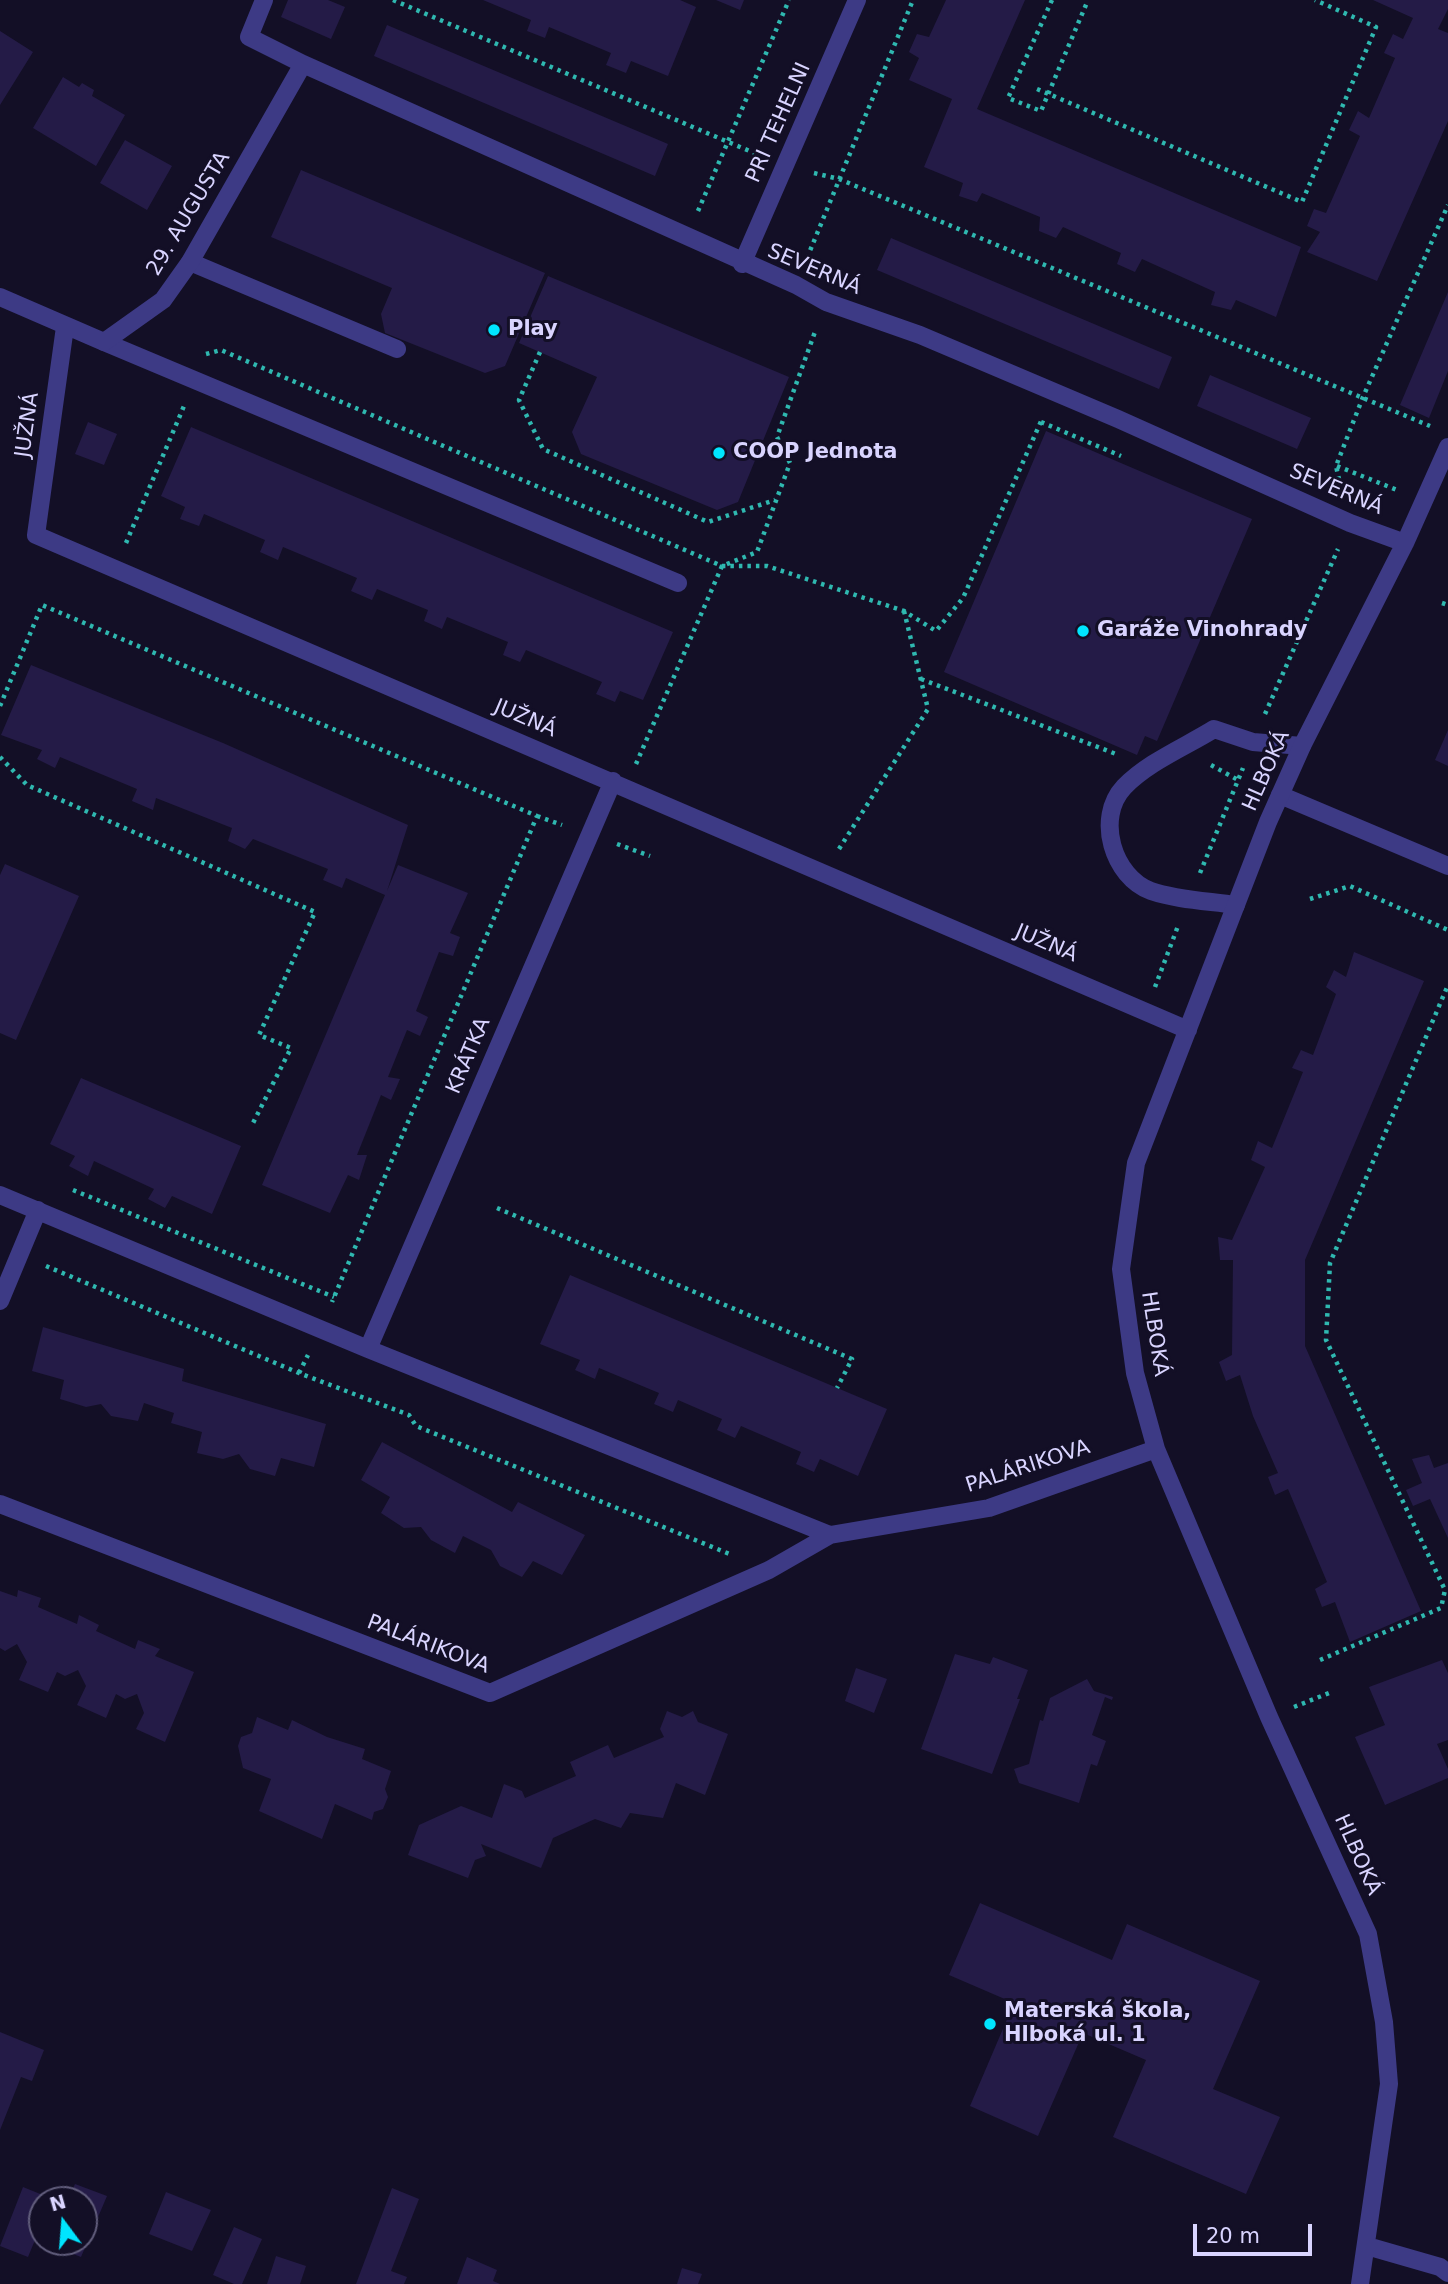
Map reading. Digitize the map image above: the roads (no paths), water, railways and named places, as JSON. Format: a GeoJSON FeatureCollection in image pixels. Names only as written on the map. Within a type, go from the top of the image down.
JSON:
{"type":"FeatureCollection","features":[{"type":"Feature","properties":{"kind":"street","name":"SEVERNÁ"},"geometry":{"type":"LineString","coordinates":[[264,0],[249,37],[303,64],[742,264],[796,285],[826,302],[920,335],[1118,419],[1350,523],[1405,543]]}},
{"type":"Feature","properties":{"kind":"street","name":"PRI TEHELNI"},"geometry":{"type":"LineString","coordinates":[[742,264],[857,0]]}},
{"type":"Feature","properties":{"kind":"street","name":"29. AUGUSTA"},"geometry":{"type":"LineString","coordinates":[[104,342],[163,300],[190,262],[303,64]]}},
{"type":"Feature","properties":{"kind":"street"},"geometry":{"type":"LineString","coordinates":[[190,262],[397,349]]}},
{"type":"Feature","properties":{"kind":"street"},"geometry":{"type":"LineString","coordinates":[[0,297],[65,327],[678,583]]}},
{"type":"Feature","properties":{"kind":"street","name":"JUŽNÁ"},"geometry":{"type":"LineString","coordinates":[[65,327],[36,535],[1188,1030]]}},
{"type":"Feature","properties":{"kind":"street","name":"HLBOKÁ"},"geometry":{"type":"LineString","coordinates":[[1360,2284],[1389,2084],[1384,2022],[1368,1934],[1269,1717],[1156,1449],[1135,1373],[1121,1269],[1136,1163],[1236,905],[1280,795],[1405,543],[1448,447]]}},
{"type":"Feature","properties":{"kind":"street"},"geometry":{"type":"LineString","coordinates":[[1236,905],[1150,891],[1130,876],[1115,854],[1109,833],[1111,809],[1123,788],[1147,769],[1214,729],[1254,742],[1303,746]]}},
{"type":"Feature","properties":{"kind":"street","name":"KRÁTKA"},"geometry":{"type":"LineString","coordinates":[[368,1349],[619,784]]}},
{"type":"Feature","properties":{"kind":"street"},"geometry":{"type":"LineString","coordinates":[[1280,795],[1448,866]]}},
{"type":"Feature","properties":{"kind":"street"},"geometry":{"type":"LineString","coordinates":[[0,1195],[368,1349],[830,1535]]}},
{"type":"Feature","properties":{"kind":"street"},"geometry":{"type":"LineString","coordinates":[[0,1301],[38,1210]]}},
{"type":"Feature","properties":{"kind":"street","name":"PALÁRIKOVA"},"geometry":{"type":"LineString","coordinates":[[0,1504],[490,1693],[769,1570],[830,1535],[989,1508],[1156,1449]]}},
{"type":"Feature","properties":{"kind":"street"},"geometry":{"type":"LineString","coordinates":[[1367,2246],[1440,2267],[1448,2273]]}},
{"type":"Feature","properties":{"kind":"place","name":"Play"},"geometry":{"type":"Point","coordinates":[494,330]}},
{"type":"Feature","properties":{"kind":"place","name":"COOP Jednota"},"geometry":{"type":"Point","coordinates":[719,453]}},
{"type":"Feature","properties":{"kind":"place","name":"Garáže Vinohrady"},"geometry":{"type":"Point","coordinates":[1083,631]}},
{"type":"Feature","properties":{"kind":"place","name":"Materská škola, Hlboká ul. 1"},"geometry":{"type":"Point","coordinates":[990,2024]}}]}
